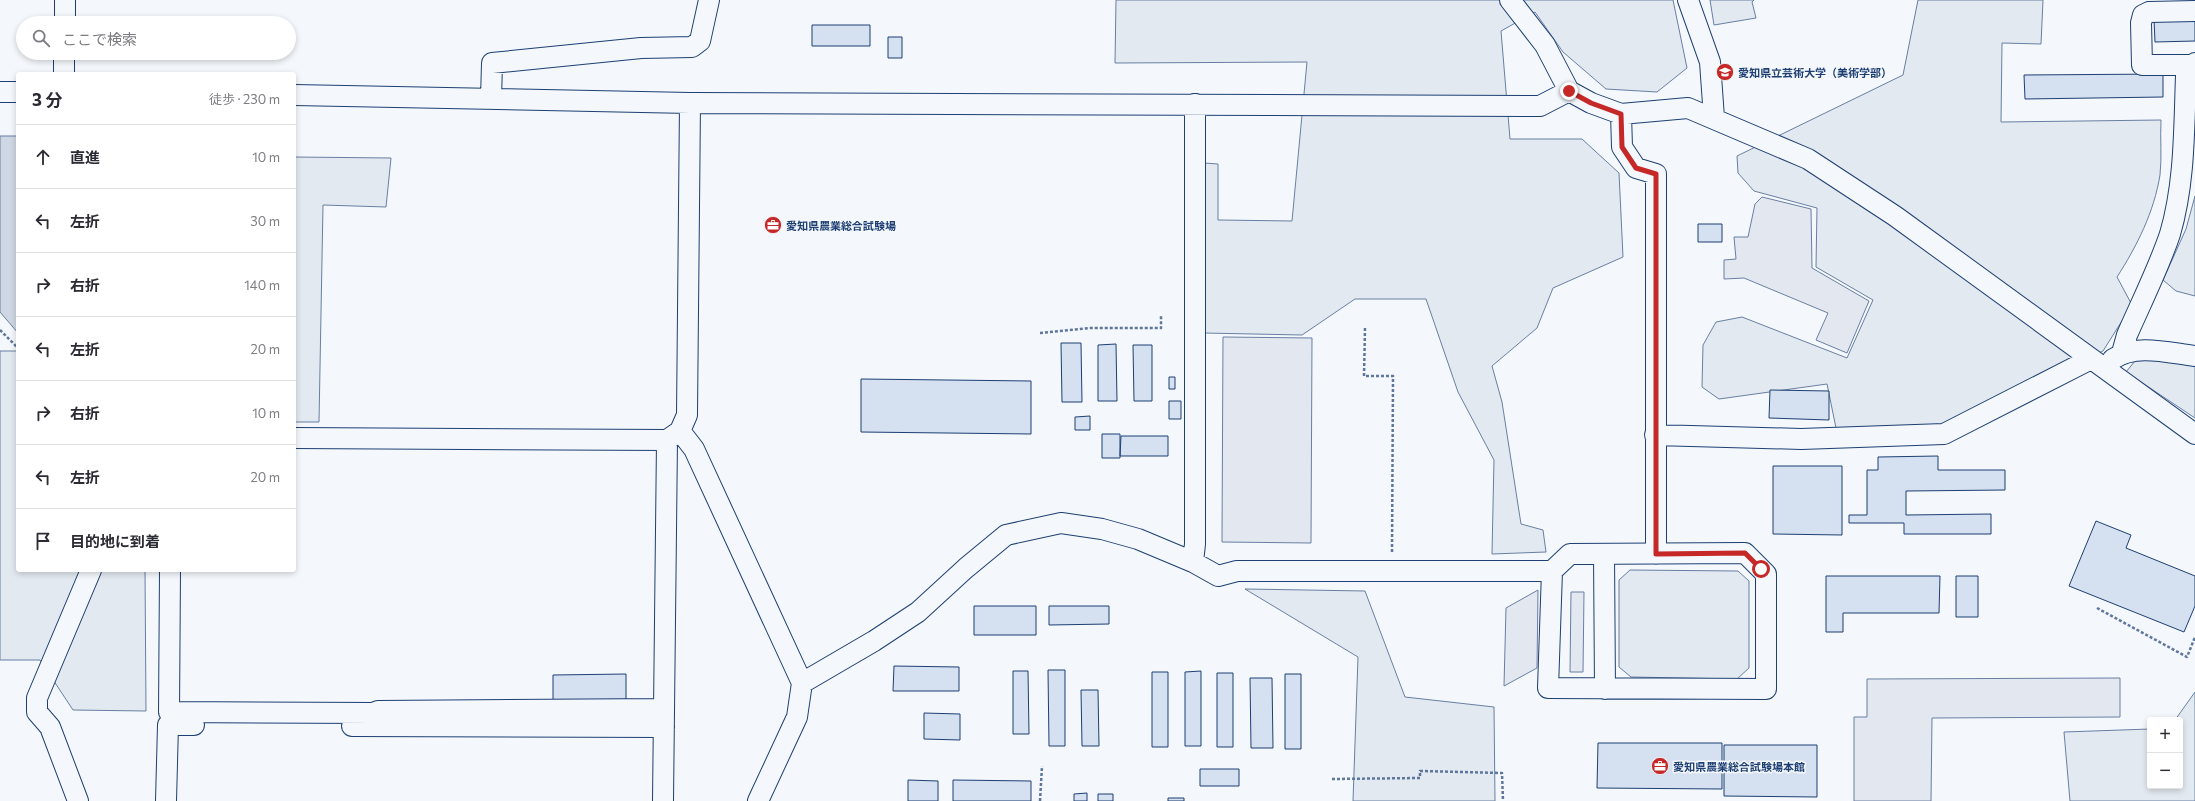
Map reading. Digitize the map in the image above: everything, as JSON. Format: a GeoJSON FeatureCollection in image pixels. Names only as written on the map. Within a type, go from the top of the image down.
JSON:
{"type":"FeatureCollection","features":[{"type":"Feature","properties":{"kind":"street"},"geometry":{"type":"LineString","coordinates":[[65,0],[65,16]]}},
{"type":"Feature","properties":{"kind":"street"},"geometry":{"type":"LineString","coordinates":[[491,100],[492,63],[641,48],[692,47],[700,41],[709,0]]}},
{"type":"Feature","properties":{"kind":"street"},"geometry":{"type":"LineString","coordinates":[[1510,0],[1544,45],[1569,91],[1591,103],[1621,114],[1688,108],[1714,118],[1814,163],[1895,216],[2195,434]]}},
{"type":"Feature","properties":{"kind":"street"},"geometry":{"type":"LineString","coordinates":[[1688,0],[1710,62],[1714,118]]}},
{"type":"Feature","properties":{"kind":"street"},"geometry":{"type":"LineString","coordinates":[[2193,64],[2142,65],[2141,23],[2143,16],[2149,12],[2195,11]]}},
{"type":"Feature","properties":{"kind":"street"},"geometry":{"type":"LineString","coordinates":[[64,60],[64,72]]}},
{"type":"Feature","properties":{"kind":"street"},"geometry":{"type":"LineString","coordinates":[[2122,353],[2127,335],[2170,234],[2177,201],[2184,152],[2186,76],[2187,69],[2193,64]]}},
{"type":"Feature","properties":{"kind":"street"},"geometry":{"type":"LineString","coordinates":[[296,94],[491,100],[690,103],[1540,106],[1569,91]]}},
{"type":"Feature","properties":{"kind":"street"},"geometry":{"type":"LineString","coordinates":[[0,92],[16,92]]}},
{"type":"Feature","properties":{"kind":"street"},"geometry":{"type":"LineString","coordinates":[[663,801],[664,718],[674,435],[687,415],[690,103]]}},
{"type":"Feature","properties":{"kind":"street"},"geometry":{"type":"LineString","coordinates":[[1193,562],[1195,544],[1195,104]]}},
{"type":"Feature","properties":{"kind":"street"},"geometry":{"type":"LineString","coordinates":[[1621,114],[1622,147],[1636,168],[1656,174],[1656,554]]}},
{"type":"Feature","properties":{"kind":"street"},"geometry":{"type":"LineString","coordinates":[[1655,435],[1801,439],[1944,434],[2096,363],[2134,349],[2195,356]]}},
{"type":"Feature","properties":{"kind":"street"},"geometry":{"type":"LineString","coordinates":[[296,438],[674,435],[694,448],[802,683],[796,717],[758,801]]}},
{"type":"Feature","properties":{"kind":"street"},"geometry":{"type":"LineString","coordinates":[[802,683],[874,641],[918,612],[966,568],[1006,535],[1061,523],[1089,527],[1138,539],[1193,562],[1218,576],[1237,570],[1552,571],[1570,554],[1745,553],[1766,574],[1766,689],[1548,688],[1552,571]]}},
{"type":"Feature","properties":{"kind":"street"},"geometry":{"type":"LineString","coordinates":[[1604,554],[1605,689]]}},
{"type":"Feature","properties":{"kind":"street"},"geometry":{"type":"LineString","coordinates":[[78,801],[50,727],[36,712],[38,698],[90,572]]}},
{"type":"Feature","properties":{"kind":"street"},"geometry":{"type":"LineString","coordinates":[[170,572],[169,712],[373,713],[378,711],[664,718]]}},
{"type":"Feature","properties":{"kind":"street"},"geometry":{"type":"LineString","coordinates":[[166,801],[168,725],[664,718]]}},
{"type":"Feature","properties":{"kind":"path"},"geometry":{"type":"LineString","coordinates":[[1040,333],[1090,328],[1161,328],[1161,316]]}},
{"type":"Feature","properties":{"kind":"path"},"geometry":{"type":"LineString","coordinates":[[1364,328],[1364,376],[1393,376],[1392,570]]}},
{"type":"Feature","properties":{"kind":"path"},"geometry":{"type":"LineString","coordinates":[[0,330],[16,346]]}},
{"type":"Feature","properties":{"kind":"path"},"geometry":{"type":"LineString","coordinates":[[2097,608],[2187,657],[2195,637]]}},
{"type":"Feature","properties":{"kind":"path"},"geometry":{"type":"LineString","coordinates":[[1040,801],[1042,766]]}},
{"type":"Feature","properties":{"kind":"path"},"geometry":{"type":"LineString","coordinates":[[1332,779],[1420,778],[1420,771],[1502,773],[1503,801]]}},
{"type":"Feature","properties":{"kind":"shaded area"},"geometry":{"type":"Polygon","coordinates":[[[1116,0],[1673,0],[1687,68],[1657,92],[1606,89],[1563,52],[1535,12],[1501,31],[1510,139],[1582,139],[1619,173],[1623,257],[1553,288],[1537,328],[1492,366],[1502,402],[1521,524],[1543,530],[1546,552],[1492,554],[1494,460],[1458,392],[1426,299],[1355,299],[1302,335],[1204,333],[1204,163],[1218,164],[1218,220],[1292,221],[1307,62],[1115,63],[1116,0]]]}},
{"type":"Feature","properties":{"kind":"shaded area"},"geometry":{"type":"Polygon","coordinates":[[[1710,0],[1754,0],[1752,2],[1756,18],[1714,25],[1710,0]]]}},
{"type":"Feature","properties":{"kind":"shaded area"},"geometry":{"type":"Polygon","coordinates":[[[1918,0],[2043,0],[2041,44],[2002,43],[2001,122],[2161,120],[2160,175],[2154,202],[2138,241],[2117,277],[2132,305],[2103,351],[1941,429],[1836,428],[1827,384],[1719,399],[1702,387],[1703,345],[1716,322],[1742,317],[1847,358],[1873,300],[1816,267],[1817,208],[1754,191],[1738,173],[1737,156],[1903,75],[1918,0]]]}},
{"type":"Feature","properties":{"kind":"shaded area"},"geometry":{"type":"Polygon","coordinates":[[[0,136],[16,136],[16,331],[0,312],[0,136]]]}},
{"type":"Feature","properties":{"kind":"shaded area"},"geometry":{"type":"Polygon","coordinates":[[[296,157],[391,158],[386,207],[323,205],[319,422],[296,422],[296,157]]]}},
{"type":"Feature","properties":{"kind":"shaded area"},"geometry":{"type":"Polygon","coordinates":[[[2195,196],[2195,296],[2176,291],[2163,280],[2186,229],[2195,196]]]}},
{"type":"Feature","properties":{"kind":"shaded area"},"geometry":{"type":"Polygon","coordinates":[[[1762,197],[1811,209],[1812,268],[1869,301],[1847,353],[1816,340],[1828,313],[1744,278],[1724,279],[1724,260],[1736,259],[1734,237],[1748,237],[1755,204],[1762,197]]]}},
{"type":"Feature","properties":{"kind":"shaded area"},"geometry":{"type":"Polygon","coordinates":[[[1223,337],[1312,338],[1311,543],[1222,542],[1223,337]]]}},
{"type":"Feature","properties":{"kind":"shaded area"},"geometry":{"type":"Polygon","coordinates":[[[0,351],[16,351],[16,572],[145,572],[146,711],[73,710],[40,660],[0,660],[0,351]]]}},
{"type":"Feature","properties":{"kind":"shaded area"},"geometry":{"type":"Polygon","coordinates":[[[2139,356],[2195,363],[2195,418],[2126,372],[2139,356]]]}},
{"type":"Feature","properties":{"kind":"shaded area"},"geometry":{"type":"Polygon","coordinates":[[[1630,570],[1738,571],[1749,581],[1749,668],[1737,679],[1631,677],[1619,667],[1619,580],[1630,570]]]}},
{"type":"Feature","properties":{"kind":"shaded area"},"geometry":{"type":"Polygon","coordinates":[[[1245,589],[1365,591],[1405,697],[1494,707],[1495,801],[1353,801],[1358,657],[1245,589]]]}},
{"type":"Feature","properties":{"kind":"shaded area"},"geometry":{"type":"Polygon","coordinates":[[[1538,590],[1537,668],[1504,686],[1506,608],[1538,590]]]}},
{"type":"Feature","properties":{"kind":"shaded area"},"geometry":{"type":"Polygon","coordinates":[[[1571,592],[1584,592],[1583,672],[1570,672],[1571,592]]]}},
{"type":"Feature","properties":{"kind":"shaded area"},"geometry":{"type":"Polygon","coordinates":[[[2120,678],[2120,717],[1932,718],[1931,801],[1854,801],[1854,717],[1867,717],[1867,679],[2120,678]]]}},
{"type":"Feature","properties":{"kind":"shaded area"},"geometry":{"type":"Polygon","coordinates":[[[2195,692],[2195,801],[2070,801],[2064,732],[2147,729],[2147,789],[2183,789],[2183,717],[2177,717],[2195,692]]]}},
{"type":"Feature","properties":{"kind":"building"},"geometry":{"type":"Polygon","coordinates":[[[2195,18],[2195,41],[2155,42],[2154,19],[2195,18]]]}},
{"type":"Feature","properties":{"kind":"building"},"geometry":{"type":"Polygon","coordinates":[[[812,25],[870,25],[870,46],[812,46],[812,25]]]}},
{"type":"Feature","properties":{"kind":"building"},"geometry":{"type":"Polygon","coordinates":[[[888,37],[902,37],[902,58],[888,58],[888,37]]]}},
{"type":"Feature","properties":{"kind":"building"},"geometry":{"type":"Polygon","coordinates":[[[2163,74],[2163,97],[2025,99],[2024,75],[2163,74]]]}},
{"type":"Feature","properties":{"kind":"building"},"geometry":{"type":"Polygon","coordinates":[[[1698,224],[1722,224],[1722,242],[1698,242],[1698,224]]]}},
{"type":"Feature","properties":{"kind":"building"},"geometry":{"type":"Polygon","coordinates":[[[1061,343],[1081,343],[1082,402],[1062,402],[1061,343]]]}},
{"type":"Feature","properties":{"kind":"building"},"geometry":{"type":"Polygon","coordinates":[[[1116,344],[1117,401],[1098,401],[1098,345],[1116,344]]]}},
{"type":"Feature","properties":{"kind":"building"},"geometry":{"type":"Polygon","coordinates":[[[1133,345],[1152,345],[1152,401],[1134,401],[1133,345]]]}},
{"type":"Feature","properties":{"kind":"building"},"geometry":{"type":"Polygon","coordinates":[[[1169,377],[1175,377],[1175,389],[1169,389],[1169,377]]]}},
{"type":"Feature","properties":{"kind":"building"},"geometry":{"type":"Polygon","coordinates":[[[861,379],[1031,381],[1031,434],[861,432],[861,379]]]}},
{"type":"Feature","properties":{"kind":"building"},"geometry":{"type":"Polygon","coordinates":[[[1770,390],[1829,391],[1829,420],[1769,418],[1770,390]]]}},
{"type":"Feature","properties":{"kind":"building"},"geometry":{"type":"Polygon","coordinates":[[[1169,401],[1181,401],[1181,419],[1169,419],[1169,401]]]}},
{"type":"Feature","properties":{"kind":"building"},"geometry":{"type":"Polygon","coordinates":[[[1090,416],[1090,430],[1075,430],[1075,417],[1090,416]]]}},
{"type":"Feature","properties":{"kind":"building"},"geometry":{"type":"Polygon","coordinates":[[[1102,434],[1120,434],[1120,458],[1102,458],[1102,434]]]}},
{"type":"Feature","properties":{"kind":"building"},"geometry":{"type":"Polygon","coordinates":[[[1121,436],[1168,436],[1168,456],[1120,456],[1121,436]]]}},
{"type":"Feature","properties":{"kind":"building"},"geometry":{"type":"Polygon","coordinates":[[[1938,456],[1938,470],[2005,470],[2005,490],[1906,491],[1906,515],[1991,514],[1991,534],[1904,534],[1904,523],[1849,523],[1849,515],[1867,515],[1867,470],[1878,470],[1878,457],[1938,456]]]}},
{"type":"Feature","properties":{"kind":"building"},"geometry":{"type":"Polygon","coordinates":[[[1773,466],[1842,466],[1842,535],[1773,534],[1773,466]]]}},
{"type":"Feature","properties":{"kind":"building"},"geometry":{"type":"Polygon","coordinates":[[[2096,521],[2131,535],[2126,548],[2195,576],[2195,606],[2184,632],[2069,586],[2096,521]]]}},
{"type":"Feature","properties":{"kind":"building"},"geometry":{"type":"Polygon","coordinates":[[[1826,576],[1940,576],[1939,613],[1843,613],[1843,632],[1826,632],[1826,576]]]}},
{"type":"Feature","properties":{"kind":"building"},"geometry":{"type":"Polygon","coordinates":[[[1956,576],[1978,576],[1978,617],[1956,617],[1956,576]]]}},
{"type":"Feature","properties":{"kind":"building"},"geometry":{"type":"Polygon","coordinates":[[[974,606],[1036,606],[1036,635],[974,635],[974,606]]]}},
{"type":"Feature","properties":{"kind":"building"},"geometry":{"type":"Polygon","coordinates":[[[1049,606],[1109,606],[1109,624],[1049,625],[1049,606]]]}},
{"type":"Feature","properties":{"kind":"building"},"geometry":{"type":"Polygon","coordinates":[[[894,666],[959,667],[959,691],[893,691],[894,666]]]}},
{"type":"Feature","properties":{"kind":"building"},"geometry":{"type":"Polygon","coordinates":[[[1048,670],[1065,670],[1065,746],[1049,746],[1048,670]]]}},
{"type":"Feature","properties":{"kind":"building"},"geometry":{"type":"Polygon","coordinates":[[[1013,671],[1028,671],[1029,734],[1013,734],[1013,671]]]}},
{"type":"Feature","properties":{"kind":"building"},"geometry":{"type":"Polygon","coordinates":[[[1201,671],[1201,746],[1185,746],[1185,672],[1201,671]]]}},
{"type":"Feature","properties":{"kind":"building"},"geometry":{"type":"Polygon","coordinates":[[[1152,672],[1168,672],[1168,747],[1152,747],[1152,672]]]}},
{"type":"Feature","properties":{"kind":"building"},"geometry":{"type":"Polygon","coordinates":[[[1217,673],[1233,673],[1233,747],[1217,747],[1217,673]]]}},
{"type":"Feature","properties":{"kind":"building"},"geometry":{"type":"Polygon","coordinates":[[[626,674],[626,700],[553,700],[553,675],[626,674]]]}},
{"type":"Feature","properties":{"kind":"building"},"geometry":{"type":"Polygon","coordinates":[[[1285,674],[1301,674],[1301,749],[1285,749],[1285,674]]]}},
{"type":"Feature","properties":{"kind":"building"},"geometry":{"type":"Polygon","coordinates":[[[1250,678],[1272,678],[1273,748],[1251,748],[1250,678]]]}},
{"type":"Feature","properties":{"kind":"building"},"geometry":{"type":"Polygon","coordinates":[[[1081,690],[1098,690],[1099,746],[1082,746],[1081,690]]]}},
{"type":"Feature","properties":{"kind":"building"},"geometry":{"type":"Polygon","coordinates":[[[924,713],[960,714],[960,740],[924,739],[924,713]]]}},
{"type":"Feature","properties":{"kind":"building","name":"愛知県農業総合試験場本館"},"geometry":{"type":"Polygon","coordinates":[[[1598,743],[1722,743],[1722,789],[1597,788],[1598,743]]]}},
{"type":"Feature","properties":{"kind":"building"},"geometry":{"type":"Polygon","coordinates":[[[1724,745],[1817,745],[1817,797],[1724,796],[1724,745]]]}},
{"type":"Feature","properties":{"kind":"building"},"geometry":{"type":"Polygon","coordinates":[[[1200,769],[1239,769],[1239,786],[1200,786],[1200,769]]]}},
{"type":"Feature","properties":{"kind":"building"},"geometry":{"type":"Polygon","coordinates":[[[908,780],[938,781],[938,801],[908,801],[908,780]]]}},
{"type":"Feature","properties":{"kind":"building"},"geometry":{"type":"Polygon","coordinates":[[[953,780],[1031,781],[1031,801],[953,801],[953,780]]]}},
{"type":"Feature","properties":{"kind":"building"},"geometry":{"type":"Polygon","coordinates":[[[1087,793],[1087,801],[1074,801],[1074,794],[1087,793]]]}},
{"type":"Feature","properties":{"kind":"building"},"geometry":{"type":"Polygon","coordinates":[[[1098,794],[1113,794],[1113,801],[1098,801],[1098,794]]]}},
{"type":"Feature","properties":{"kind":"building"},"geometry":{"type":"Polygon","coordinates":[[[1168,798],[1184,798],[1184,801],[1168,801],[1168,798]]]}},
{"type":"Feature","properties":{"kind":"place","name":"愛知県立芸術大学（美術学部）"},"geometry":{"type":"Point","coordinates":[1725,72]}},
{"type":"Feature","properties":{"kind":"place","name":"愛知県農業総合試験場"},"geometry":{"type":"Point","coordinates":[773,225]}},
{"type":"Feature","properties":{"kind":"place","name":"愛知県農業総合試験場本館"},"geometry":{"type":"Point","coordinates":[1660,766]}},
{"type":"Feature","properties":{"kind":"route"},"geometry":{"type":"LineString","coordinates":[[1569,91],[1591,103],[1621,114],[1622,147],[1636,168],[1656,174],[1656,554],[1745,553],[1761,569]]}}]}
